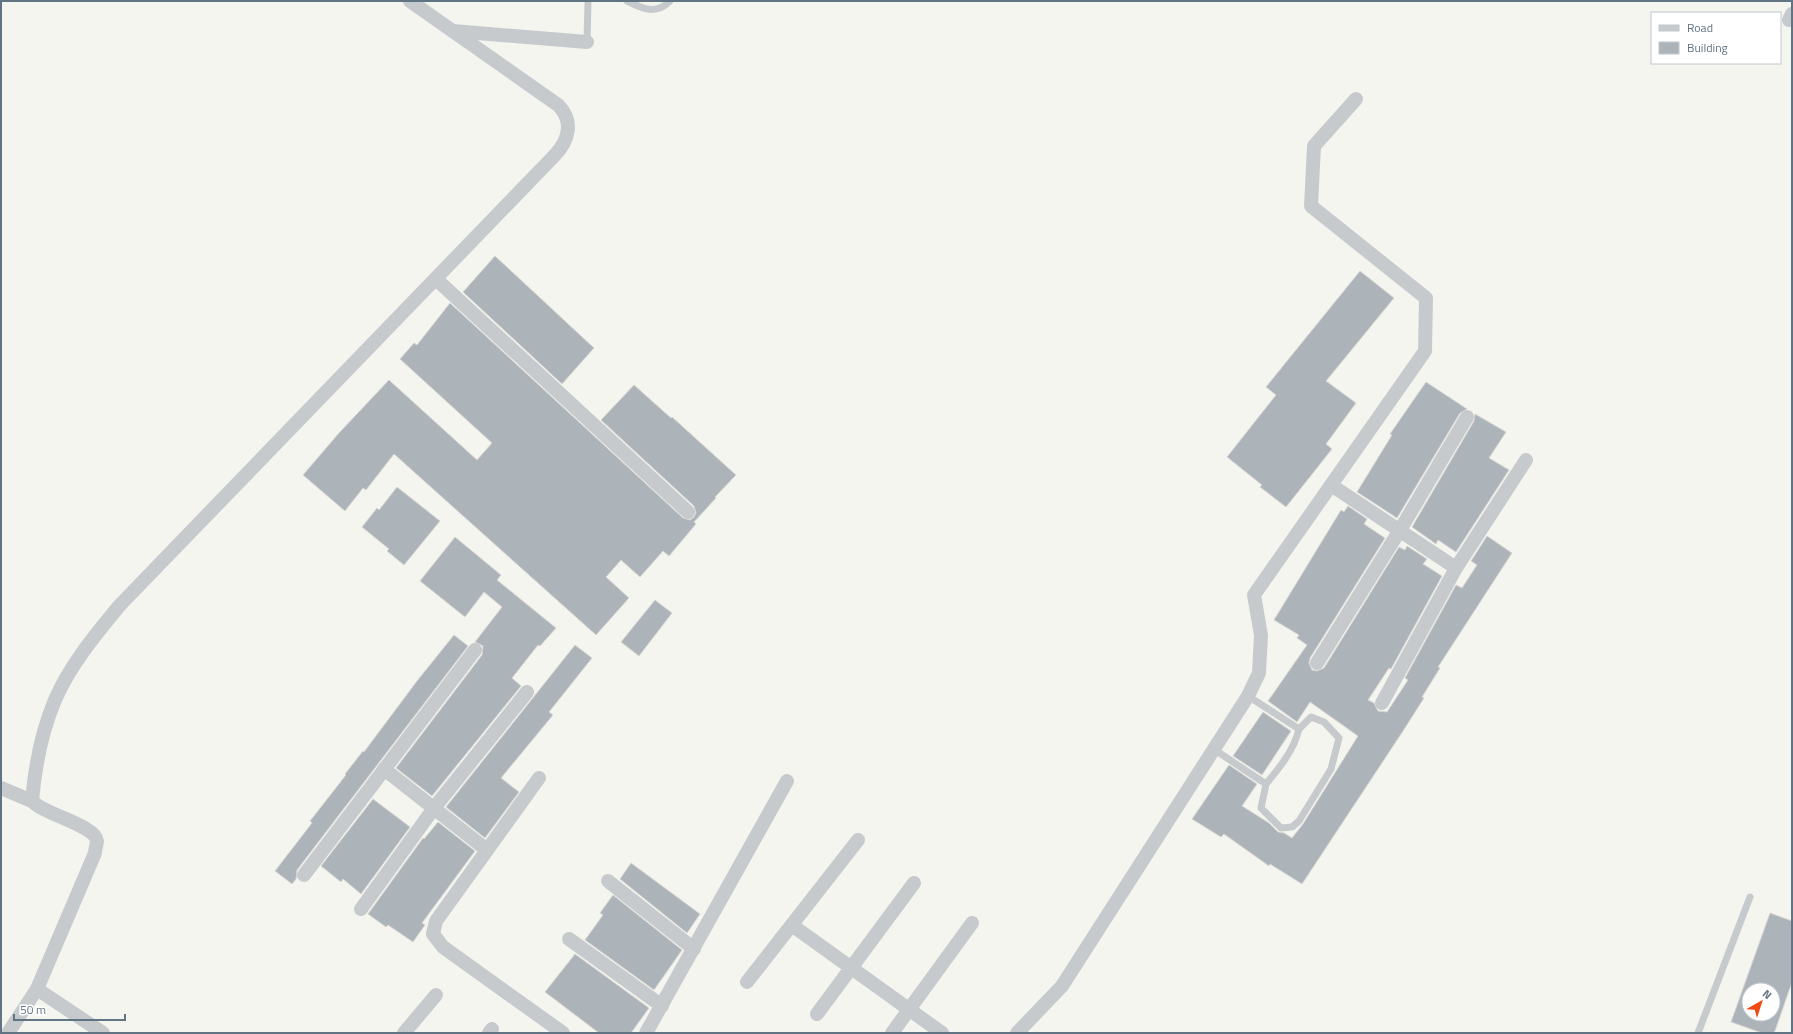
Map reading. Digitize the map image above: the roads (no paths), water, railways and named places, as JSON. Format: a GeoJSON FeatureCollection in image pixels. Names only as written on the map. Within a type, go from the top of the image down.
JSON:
{"type":"FeatureCollection","features":[{"type":"Feature","properties":{"kind":"street"},"geometry":{"type":"LineString","coordinates":[[32,801],[37,758],[55,699],[82,654],[120,604],[436,279],[563,146],[568,136],[568,121],[564,111],[558,105],[410,1]]}},
{"type":"Feature","properties":{"kind":"street"},"geometry":{"type":"LineString","coordinates":[[452,31],[587,42]]}},
{"type":"Feature","properties":{"kind":"street"},"geometry":{"type":"LineString","coordinates":[[1017,1033],[1062,986],[1215,750],[1248,696],[1259,673],[1261,642],[1254,595],[1425,351],[1426,298],[1312,206],[1314,146],[1356,99]]}},
{"type":"Feature","properties":{"kind":"street"},"geometry":{"type":"LineString","coordinates":[[436,279],[688,512]]}},
{"type":"Feature","properties":{"kind":"street"},"geometry":{"type":"LineString","coordinates":[[1317,664],[1400,530],[1467,417]]}},
{"type":"Feature","properties":{"kind":"street"},"geometry":{"type":"LineString","coordinates":[[1382,704],[1456,568],[1526,460]]}},
{"type":"Feature","properties":{"kind":"street"},"geometry":{"type":"LineString","coordinates":[[1331,485],[1456,568]]}},
{"type":"Feature","properties":{"kind":"street"},"geometry":{"type":"LineString","coordinates":[[304,875],[474,650]]}},
{"type":"Feature","properties":{"kind":"street"},"geometry":{"type":"LineString","coordinates":[[361,909],[434,808],[527,692]]}},
{"type":"Feature","properties":{"kind":"street"},"geometry":{"type":"LineString","coordinates":[[384,769],[487,850]]}},
{"type":"Feature","properties":{"kind":"street"},"geometry":{"type":"LineString","coordinates":[[539,778],[436,921],[433,934],[443,947],[563,1033]]}},
{"type":"Feature","properties":{"kind":"street"},"geometry":{"type":"LineString","coordinates":[[646,1033],[788,780]]}},
{"type":"Feature","properties":{"kind":"street"},"geometry":{"type":"LineString","coordinates":[[1,788],[32,801],[45,811],[92,831],[97,840],[94,853],[37,989],[8,1033]]}},
{"type":"Feature","properties":{"kind":"street"},"geometry":{"type":"LineString","coordinates":[[747,982],[793,926],[858,840]]}},
{"type":"Feature","properties":{"kind":"street"},"geometry":{"type":"LineString","coordinates":[[608,881],[694,949]]}},
{"type":"Feature","properties":{"kind":"street"},"geometry":{"type":"LineString","coordinates":[[817,1014],[850,967],[914,883]]}},
{"type":"Feature","properties":{"kind":"street"},"geometry":{"type":"LineString","coordinates":[[892,1033],[972,923]]}},
{"type":"Feature","properties":{"kind":"street"},"geometry":{"type":"LineString","coordinates":[[793,926],[942,1033]]}},
{"type":"Feature","properties":{"kind":"street"},"geometry":{"type":"LineString","coordinates":[[569,939],[662,1006]]}},
{"type":"Feature","properties":{"kind":"street"},"geometry":{"type":"LineString","coordinates":[[37,989],[103,1033]]}},
{"type":"Feature","properties":{"kind":"street"},"geometry":{"type":"LineString","coordinates":[[404,1033],[436,995]]}},
{"type":"Feature","properties":{"kind":"lane"},"geometry":{"type":"LineString","coordinates":[[587,42],[588,1]]}},
{"type":"Feature","properties":{"kind":"lane"},"geometry":{"type":"LineString","coordinates":[[627,1],[644,9],[653,11],[660,9],[670,1]]}},
{"type":"Feature","properties":{"kind":"lane"},"geometry":{"type":"LineString","coordinates":[[1248,696],[1299,728]]}},
{"type":"Feature","properties":{"kind":"lane"},"geometry":{"type":"LineString","coordinates":[[1311,717],[1324,722],[1339,738],[1331,769],[1299,821],[1292,827],[1281,828],[1261,808],[1266,784],[1278,770],[1296,742],[1299,728],[1311,717]]}},
{"type":"Feature","properties":{"kind":"lane"},"geometry":{"type":"LineString","coordinates":[[1215,750],[1266,784]]}},
{"type":"Feature","properties":{"kind":"lane"},"geometry":{"type":"LineString","coordinates":[[1698,1033],[1750,897]]}}]}
